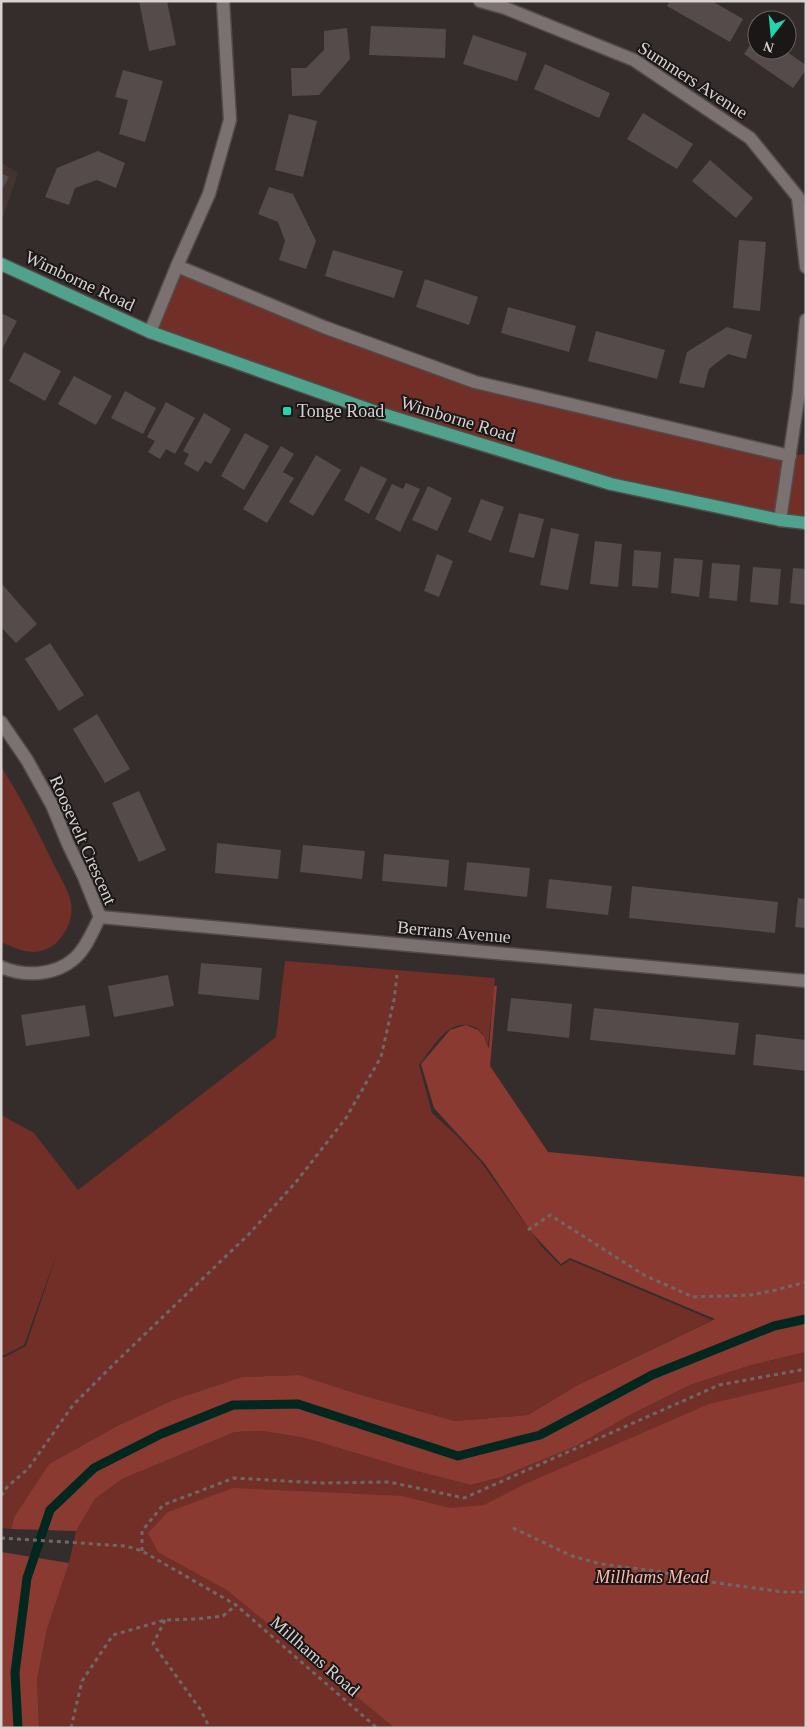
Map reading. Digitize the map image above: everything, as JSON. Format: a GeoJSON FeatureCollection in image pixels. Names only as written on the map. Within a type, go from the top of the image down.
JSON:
{"type":"FeatureCollection","features":[{"type":"Feature","properties":{"kind":"main road","name":"Wimborne Road"},"geometry":{"type":"LineString","coordinates":[[1,264],[150,332],[379,413],[601,481],[780,520],[806,523]]}},
{"type":"Feature","properties":{"kind":"street"},"geometry":{"type":"LineString","coordinates":[[150,332],[209,194],[230,120],[223,1]]}},
{"type":"Feature","properties":{"kind":"street","name":"Summers Avenue"},"geometry":{"type":"LineString","coordinates":[[480,1],[504,8],[634,60],[750,138],[798,197],[806,267]]}},
{"type":"Feature","properties":{"kind":"street"},"geometry":{"type":"LineString","coordinates":[[177,266],[324,326],[475,382],[790,456]]}},
{"type":"Feature","properties":{"kind":"street"},"geometry":{"type":"LineString","coordinates":[[780,520],[799,392],[806,320]]}},
{"type":"Feature","properties":{"kind":"street","name":"Roosevelt Crescent"},"geometry":{"type":"LineString","coordinates":[[1,722],[27,760],[52,805],[100,917],[75,958],[61,966],[48,972],[33,974],[1,967]]}},
{"type":"Feature","properties":{"kind":"street","name":"Berrans Avenue"},"geometry":{"type":"LineString","coordinates":[[100,917],[806,982]]}},
{"type":"Feature","properties":{"kind":"path"},"geometry":{"type":"LineString","coordinates":[[1,1496],[8,1486],[28,1469],[74,1405],[249,1234],[296,1182],[346,1118],[381,1057],[394,1000],[397,975]]}},
{"type":"Feature","properties":{"kind":"path"},"geometry":{"type":"LineString","coordinates":[[528,1230],[550,1215],[644,1275],[693,1297],[751,1294],[806,1282]]}},
{"type":"Feature","properties":{"kind":"path"},"geometry":{"type":"LineString","coordinates":[[142,1551],[142,1531],[162,1505],[234,1478],[320,1483],[390,1482],[464,1498],[719,1385],[806,1369]]}},
{"type":"Feature","properties":{"kind":"path"},"geometry":{"type":"LineString","coordinates":[[513,1528],[572,1556],[602,1564],[662,1572],[696,1580],[784,1592],[806,1592]]}},
{"type":"Feature","properties":{"kind":"path","name":"Millhams Road"},"geometry":{"type":"LineString","coordinates":[[1,1538],[126,1546],[142,1551],[236,1605],[377,1728]]}},
{"type":"Feature","properties":{"kind":"path"},"geometry":{"type":"LineString","coordinates":[[71,1728],[82,1682],[113,1635],[166,1620],[223,1616],[236,1605]]}},
{"type":"Feature","properties":{"kind":"path"},"geometry":{"type":"LineString","coordinates":[[166,1620],[153,1644],[200,1709],[210,1728]]}},
{"type":"Feature","properties":{"kind":"shaded area"},"geometry":{"type":"Polygon","coordinates":[[[1,162],[18,173],[1,223],[1,162]]]}},
{"type":"Feature","properties":{"kind":"green space"},"geometry":{"type":"Polygon","coordinates":[[[177,266],[475,382],[790,456],[806,454],[806,523],[610,484],[150,332],[177,266]]]}},
{"type":"Feature","properties":{"kind":"green space"},"geometry":{"type":"Polygon","coordinates":[[[1,767],[34,825],[70,897],[72,908],[70,920],[63,936],[55,944],[41,951],[28,952],[1,942],[1,767]]]}},
{"type":"Feature","properties":{"kind":"green space"},"geometry":{"type":"Polygon","coordinates":[[[285,961],[495,978],[488,1046],[486,1039],[478,1029],[472,1026],[455,1026],[441,1036],[419,1065],[432,1113],[481,1162],[542,1247],[561,1266],[570,1260],[712,1320],[576,1386],[528,1415],[455,1421],[358,1394],[299,1375],[242,1377],[173,1400],[117,1426],[49,1464],[14,1517],[11,1529],[1,1528],[1,1359],[26,1346],[58,1250],[24,1345],[1,1357],[1,1115],[34,1133],[78,1190],[276,1037],[285,961]]]}},
{"type":"Feature","properties":{"kind":"green space"},"geometry":{"type":"Polygon","coordinates":[[[494,986],[497,986],[490,1066],[548,1152],[806,1177],[806,1352],[748,1366],[690,1385],[630,1415],[576,1446],[501,1477],[471,1485],[416,1471],[305,1438],[263,1431],[235,1432],[122,1479],[95,1499],[76,1531],[11,1529],[14,1517],[49,1464],[117,1426],[173,1400],[242,1377],[299,1375],[358,1394],[455,1421],[528,1415],[576,1386],[715,1319],[570,1258],[561,1264],[532,1233],[485,1164],[434,1108],[421,1064],[450,1030],[466,1025],[478,1030],[484,1036],[489,1048],[494,986]]]}},
{"type":"Feature","properties":{"kind":"green space","name":"Millhams Mead"},"geometry":{"type":"Polygon","coordinates":[[[806,1352],[806,1728],[39,1728],[37,1680],[47,1629],[69,1563],[76,1531],[95,1499],[122,1479],[235,1432],[263,1431],[305,1438],[416,1471],[471,1485],[501,1477],[576,1446],[630,1415],[690,1385],[748,1366],[806,1352]]]}},
{"type":"Feature","properties":{"kind":"green space","name":"Millhams Mead"},"geometry":{"type":"Polygon","coordinates":[[[806,1381],[806,1728],[395,1728],[227,1590],[158,1552],[148,1533],[168,1512],[233,1488],[402,1496],[450,1508],[484,1505],[525,1484],[709,1404],[806,1381]]]}},
{"type":"Feature","properties":{"kind":"green space"},"geometry":{"type":"Polygon","coordinates":[[[1,1552],[69,1563],[47,1629],[37,1680],[39,1728],[1,1728],[1,1552]]]}},
{"type":"Feature","properties":{"kind":"building"},"geometry":{"type":"Polygon","coordinates":[[[139,1],[167,1],[176,45],[149,51],[139,1]]]}},
{"type":"Feature","properties":{"kind":"building"},"geometry":{"type":"Polygon","coordinates":[[[670,1],[712,1],[743,19],[730,42],[667,6],[670,1]]]}},
{"type":"Feature","properties":{"kind":"building"},"geometry":{"type":"Polygon","coordinates":[[[371,26],[446,29],[445,58],[369,55],[371,26]]]}},
{"type":"Feature","properties":{"kind":"building"},"geometry":{"type":"Polygon","coordinates":[[[347,28],[350,59],[319,95],[292,96],[291,68],[306,68],[324,50],[324,31],[347,28]]]}},
{"type":"Feature","properties":{"kind":"building"},"geometry":{"type":"Polygon","coordinates":[[[473,35],[527,53],[517,81],[463,64],[473,35]]]}},
{"type":"Feature","properties":{"kind":"building"},"geometry":{"type":"Polygon","coordinates":[[[797,59],[806,65],[806,70],[793,88],[753,60],[797,59]]]}},
{"type":"Feature","properties":{"kind":"building"},"geometry":{"type":"Polygon","coordinates":[[[545,64],[610,93],[599,118],[534,89],[545,64]]]}},
{"type":"Feature","properties":{"kind":"building"},"geometry":{"type":"Polygon","coordinates":[[[123,70],[163,81],[145,142],[119,134],[128,100],[115,97],[123,70]]]}},
{"type":"Feature","properties":{"kind":"building"},"geometry":{"type":"Polygon","coordinates":[[[643,113],[693,144],[677,169],[627,139],[643,113]]]}},
{"type":"Feature","properties":{"kind":"building"},"geometry":{"type":"Polygon","coordinates":[[[289,114],[317,121],[303,177],[275,170],[289,114]]]}},
{"type":"Feature","properties":{"kind":"building"},"geometry":{"type":"Polygon","coordinates":[[[98,151],[125,163],[116,188],[97,180],[75,188],[69,205],[45,197],[57,168],[98,151]]]}},
{"type":"Feature","properties":{"kind":"building"},"geometry":{"type":"Polygon","coordinates":[[[710,160],[753,198],[736,218],[692,181],[710,160]]]}},
{"type":"Feature","properties":{"kind":"building"},"geometry":{"type":"Polygon","coordinates":[[[1,173],[9,177],[1,191],[1,173]]]}},
{"type":"Feature","properties":{"kind":"building"},"geometry":{"type":"Polygon","coordinates":[[[269,187],[293,194],[316,241],[306,269],[279,260],[285,241],[278,222],[258,214],[269,187]]]}},
{"type":"Feature","properties":{"kind":"building"},"geometry":{"type":"Polygon","coordinates":[[[739,240],[766,242],[760,311],[733,308],[739,240]]]}},
{"type":"Feature","properties":{"kind":"building"},"geometry":{"type":"Polygon","coordinates":[[[333,250],[403,271],[394,298],[325,276],[333,250]]]}},
{"type":"Feature","properties":{"kind":"building"},"geometry":{"type":"Polygon","coordinates":[[[425,279],[478,297],[469,325],[416,307],[425,279]]]}},
{"type":"Feature","properties":{"kind":"building"},"geometry":{"type":"Polygon","coordinates":[[[508,307],[576,326],[569,352],[501,333],[508,307]]]}},
{"type":"Feature","properties":{"kind":"building"},"geometry":{"type":"Polygon","coordinates":[[[1,313],[17,321],[1,351],[1,313]]]}},
{"type":"Feature","properties":{"kind":"building"},"geometry":{"type":"Polygon","coordinates":[[[727,327],[752,335],[746,359],[728,354],[709,369],[704,388],[679,383],[687,352],[727,327]]]}},
{"type":"Feature","properties":{"kind":"building"},"geometry":{"type":"Polygon","coordinates":[[[596,331],[665,350],[657,379],[588,361],[596,331]]]}},
{"type":"Feature","properties":{"kind":"building"},"geometry":{"type":"Polygon","coordinates":[[[24,352],[61,371],[45,401],[9,381],[24,352]]]}},
{"type":"Feature","properties":{"kind":"building"},"geometry":{"type":"Polygon","coordinates":[[[74,376],[112,396],[96,425],[58,404],[74,376]]]}},
{"type":"Feature","properties":{"kind":"building"},"geometry":{"type":"Polygon","coordinates":[[[125,391],[156,408],[143,434],[111,418],[125,391]]]}},
{"type":"Feature","properties":{"kind":"building"},"geometry":{"type":"Polygon","coordinates":[[[166,402],[195,418],[175,454],[166,449],[160,459],[148,452],[155,441],[147,437],[166,402]]]}},
{"type":"Feature","properties":{"kind":"building"},"geometry":{"type":"Polygon","coordinates":[[[204,413],[231,429],[211,464],[205,461],[198,472],[184,464],[189,454],[183,451],[204,413]]]}},
{"type":"Feature","properties":{"kind":"building"},"geometry":{"type":"Polygon","coordinates":[[[245,433],[269,446],[244,490],[221,476],[245,433]]]}},
{"type":"Feature","properties":{"kind":"building"},"geometry":{"type":"Polygon","coordinates":[[[281,446],[294,454],[283,472],[294,478],[267,523],[243,509],[281,446]]]}},
{"type":"Feature","properties":{"kind":"building"},"geometry":{"type":"Polygon","coordinates":[[[316,455],[341,470],[313,516],[289,502],[316,455]]]}},
{"type":"Feature","properties":{"kind":"building"},"geometry":{"type":"Polygon","coordinates":[[[361,466],[387,479],[369,514],[344,500],[361,466]]]}},
{"type":"Feature","properties":{"kind":"building"},"geometry":{"type":"Polygon","coordinates":[[[406,483],[420,489],[400,532],[375,519],[392,484],[403,489],[406,483]]]}},
{"type":"Feature","properties":{"kind":"building"},"geometry":{"type":"Polygon","coordinates":[[[428,486],[452,498],[437,531],[412,520],[428,486]]]}},
{"type":"Feature","properties":{"kind":"building"},"geometry":{"type":"Polygon","coordinates":[[[481,499],[504,507],[491,541],[468,532],[481,499]]]}},
{"type":"Feature","properties":{"kind":"building"},"geometry":{"type":"Polygon","coordinates":[[[519,513],[544,519],[534,558],[509,552],[519,513]]]}},
{"type":"Feature","properties":{"kind":"building"},"geometry":{"type":"Polygon","coordinates":[[[551,528],[579,534],[568,590],[540,585],[551,528]]]}},
{"type":"Feature","properties":{"kind":"building"},"geometry":{"type":"Polygon","coordinates":[[[595,541],[622,544],[618,587],[590,584],[595,541]]]}},
{"type":"Feature","properties":{"kind":"building"},"geometry":{"type":"Polygon","coordinates":[[[634,550],[661,552],[658,588],[632,586],[634,550]]]}},
{"type":"Feature","properties":{"kind":"building"},"geometry":{"type":"Polygon","coordinates":[[[437,554],[453,561],[439,597],[424,591],[437,554]]]}},
{"type":"Feature","properties":{"kind":"building"},"geometry":{"type":"Polygon","coordinates":[[[674,558],[703,560],[699,597],[671,593],[674,558]]]}},
{"type":"Feature","properties":{"kind":"building"},"geometry":{"type":"Polygon","coordinates":[[[712,563],[740,565],[737,601],[709,598],[712,563]]]}},
{"type":"Feature","properties":{"kind":"building"},"geometry":{"type":"Polygon","coordinates":[[[753,567],[781,569],[778,605],[750,602],[753,567]]]}},
{"type":"Feature","properties":{"kind":"building"},"geometry":{"type":"Polygon","coordinates":[[[793,568],[806,569],[806,605],[790,603],[793,568]]]}},
{"type":"Feature","properties":{"kind":"building"},"geometry":{"type":"Polygon","coordinates":[[[1,583],[37,624],[16,643],[1,627],[1,583]]]}},
{"type":"Feature","properties":{"kind":"building"},"geometry":{"type":"Polygon","coordinates":[[[50,643],[84,695],[59,711],[25,659],[50,643]]]}},
{"type":"Feature","properties":{"kind":"building"},"geometry":{"type":"Polygon","coordinates":[[[97,714],[130,769],[105,783],[73,729],[97,714]]]}},
{"type":"Feature","properties":{"kind":"building"},"geometry":{"type":"Polygon","coordinates":[[[139,791],[166,850],[139,862],[112,803],[139,791]]]}},
{"type":"Feature","properties":{"kind":"building"},"geometry":{"type":"Polygon","coordinates":[[[217,843],[281,850],[278,879],[215,873],[217,843]]]}},
{"type":"Feature","properties":{"kind":"building"},"geometry":{"type":"Polygon","coordinates":[[[303,845],[365,851],[362,879],[300,872],[303,845]]]}},
{"type":"Feature","properties":{"kind":"building"},"geometry":{"type":"Polygon","coordinates":[[[384,854],[449,860],[447,887],[382,881],[384,854]]]}},
{"type":"Feature","properties":{"kind":"building"},"geometry":{"type":"Polygon","coordinates":[[[467,862],[530,868],[527,897],[464,890],[467,862]]]}},
{"type":"Feature","properties":{"kind":"building"},"geometry":{"type":"Polygon","coordinates":[[[549,879],[612,886],[608,915],[546,908],[549,879]]]}},
{"type":"Feature","properties":{"kind":"building"},"geometry":{"type":"Polygon","coordinates":[[[632,886],[778,902],[775,933],[629,918],[632,886]]]}},
{"type":"Feature","properties":{"kind":"building"},"geometry":{"type":"Polygon","coordinates":[[[798,898],[806,899],[806,928],[795,927],[798,898]]]}},
{"type":"Feature","properties":{"kind":"building"},"geometry":{"type":"Polygon","coordinates":[[[201,963],[262,968],[259,1000],[198,994],[201,963]]]}},
{"type":"Feature","properties":{"kind":"building"},"geometry":{"type":"Polygon","coordinates":[[[168,975],[174,1006],[114,1017],[108,986],[168,975]]]}},
{"type":"Feature","properties":{"kind":"building"},"geometry":{"type":"Polygon","coordinates":[[[511,998],[572,1004],[569,1038],[507,1031],[511,998]]]}},
{"type":"Feature","properties":{"kind":"building"},"geometry":{"type":"Polygon","coordinates":[[[85,1005],[90,1036],[26,1046],[21,1015],[85,1005]]]}},
{"type":"Feature","properties":{"kind":"building"},"geometry":{"type":"Polygon","coordinates":[[[594,1008],[739,1023],[735,1055],[590,1040],[594,1008]]]}},
{"type":"Feature","properties":{"kind":"building"},"geometry":{"type":"Polygon","coordinates":[[[756,1034],[806,1040],[806,1071],[753,1065],[756,1034]]]}},
{"type":"Feature","properties":{"kind":"waterway"},"geometry":{"type":"LineString","coordinates":[[18,1728],[15,1673],[27,1578],[50,1510],[94,1468],[161,1434],[233,1405],[298,1404],[458,1456],[540,1435],[652,1375],[774,1326],[806,1319]]}},
{"type":"Feature","properties":{"kind":"place","name":"Tonge Road"},"geometry":{"type":"Point","coordinates":[287,411]}}]}
